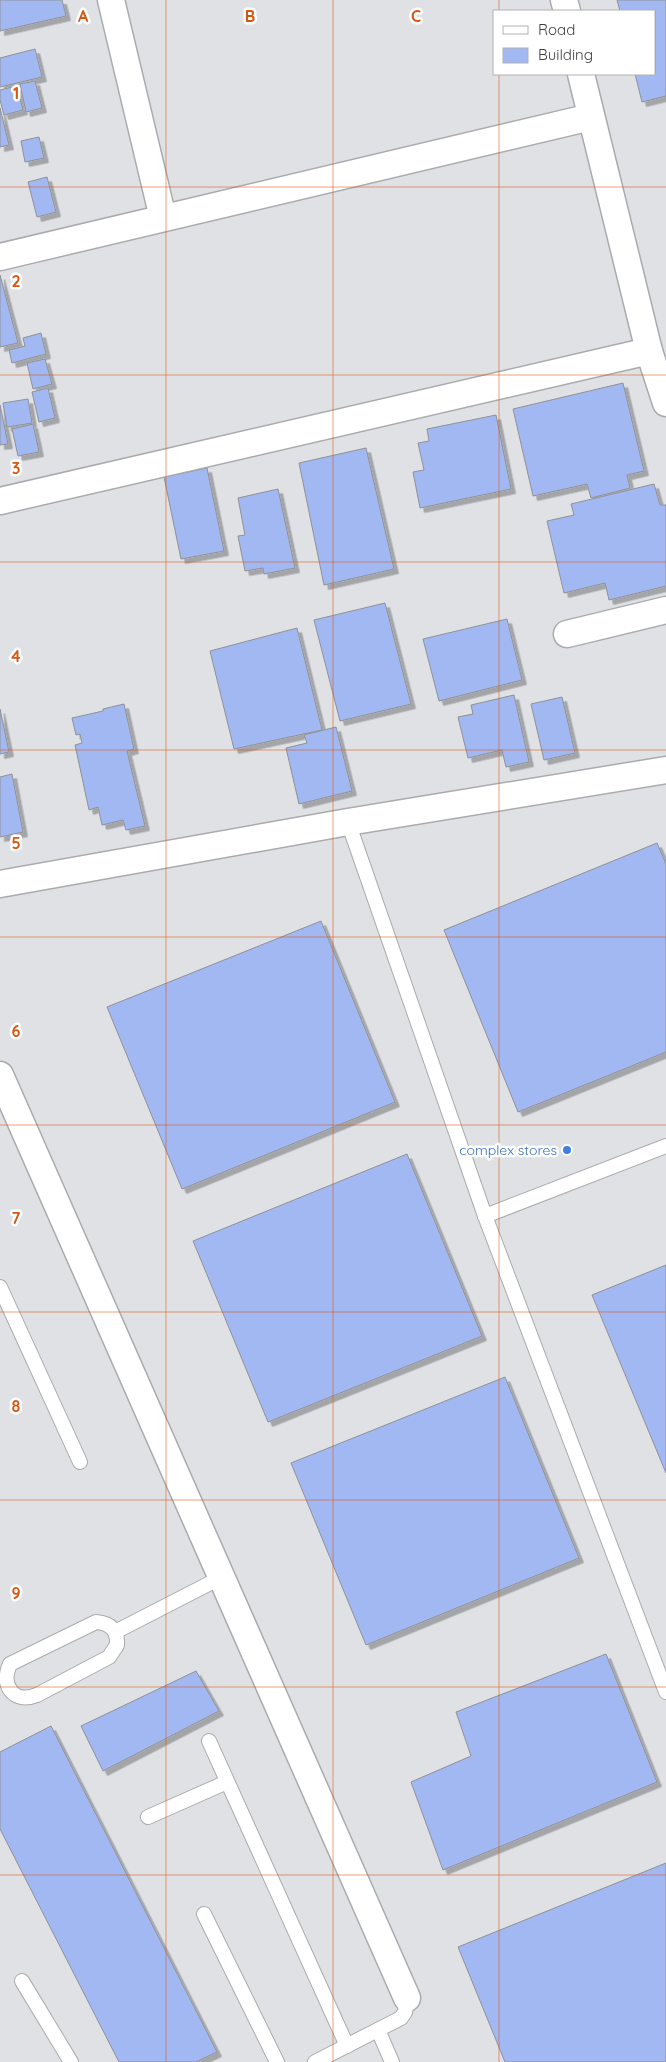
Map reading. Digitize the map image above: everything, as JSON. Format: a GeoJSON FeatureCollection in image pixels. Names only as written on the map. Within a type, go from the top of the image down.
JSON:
{"type":"FeatureCollection","features":[{"type":"Feature","properties":{"kind":"street"},"geometry":{"type":"LineString","coordinates":[[111,0],[163,218]]}},
{"type":"Feature","properties":{"kind":"street"},"geometry":{"type":"LineString","coordinates":[[581,75],[650,351],[666,404]]}},
{"type":"Feature","properties":{"kind":"street"},"geometry":{"type":"LineString","coordinates":[[0,257],[591,116]]}},
{"type":"Feature","properties":{"kind":"street"},"geometry":{"type":"LineString","coordinates":[[0,501],[650,351]]}},
{"type":"Feature","properties":{"kind":"street"},"geometry":{"type":"LineString","coordinates":[[567,634],[666,610]]}},
{"type":"Feature","properties":{"kind":"street"},"geometry":{"type":"LineString","coordinates":[[0,884],[348,822],[666,770]]}},
{"type":"Feature","properties":{"kind":"street"},"geometry":{"type":"LineString","coordinates":[[0,1075],[408,1998]]}},
{"type":"Feature","properties":{"kind":"lane"},"geometry":{"type":"LineString","coordinates":[[348,822],[485,1216],[666,1692]]}},
{"type":"Feature","properties":{"kind":"lane"},"geometry":{"type":"LineString","coordinates":[[485,1216],[666,1146]]}},
{"type":"Feature","properties":{"kind":"lane"},"geometry":{"type":"LineString","coordinates":[[0,1287],[80,1462]]}},
{"type":"Feature","properties":{"kind":"lane"},"geometry":{"type":"LineString","coordinates":[[115,1632],[222,1577]]}},
{"type":"Feature","properties":{"kind":"lane"},"geometry":{"type":"LineString","coordinates":[[96,1622],[104,1622],[111,1626],[115,1632],[117,1646],[109,1656],[36,1695],[29,1698],[20,1697],[12,1694],[7,1687],[6,1671],[10,1664],[16,1660],[96,1622]]}},
{"type":"Feature","properties":{"kind":"lane"},"geometry":{"type":"LineString","coordinates":[[209,1742],[347,2046]]}},
{"type":"Feature","properties":{"kind":"lane"},"geometry":{"type":"LineString","coordinates":[[148,1817],[226,1782]]}},
{"type":"Feature","properties":{"kind":"lane"},"geometry":{"type":"LineString","coordinates":[[204,1914],[277,2062]]}},
{"type":"Feature","properties":{"kind":"lane"},"geometry":{"type":"LineString","coordinates":[[22,1981],[71,2062]]}},
{"type":"Feature","properties":{"kind":"lane"},"geometry":{"type":"LineString","coordinates":[[314,2062],[401,2018],[405,2012],[408,1998]]}},
{"type":"Feature","properties":{"kind":"lane"},"geometry":{"type":"LineString","coordinates":[[378,2030],[392,2062]]}},
{"type":"Feature","properties":{"kind":"building"},"geometry":{"type":"Polygon","coordinates":[[[0,0],[62,0],[66,16],[0,31],[0,0]]]}},
{"type":"Feature","properties":{"kind":"building"},"geometry":{"type":"Polygon","coordinates":[[[617,0],[666,0],[666,96],[642,102],[635,75],[656,75],[656,10],[620,10],[617,0]]]}},
{"type":"Feature","properties":{"kind":"building"},"geometry":{"type":"Polygon","coordinates":[[[35,49],[42,77],[0,87],[0,58],[35,49]]]}},
{"type":"Feature","properties":{"kind":"building"},"geometry":{"type":"Polygon","coordinates":[[[35,81],[42,108],[26,112],[20,84],[35,81]]]}},
{"type":"Feature","properties":{"kind":"building"},"geometry":{"type":"Polygon","coordinates":[[[17,86],[23,110],[4,115],[0,100],[0,90],[17,86]]]}},
{"type":"Feature","properties":{"kind":"building"},"geometry":{"type":"Polygon","coordinates":[[[0,108],[9,145],[0,147],[0,108]]]}},
{"type":"Feature","properties":{"kind":"building"},"geometry":{"type":"Polygon","coordinates":[[[39,137],[44,158],[25,162],[21,141],[39,137]]]}},
{"type":"Feature","properties":{"kind":"building"},"geometry":{"type":"Polygon","coordinates":[[[47,177],[56,212],[37,217],[28,182],[47,177]]]}},
{"type":"Feature","properties":{"kind":"building"},"geometry":{"type":"Polygon","coordinates":[[[0,275],[18,343],[0,347],[0,275]]]}},
{"type":"Feature","properties":{"kind":"building"},"geometry":{"type":"Polygon","coordinates":[[[41,333],[46,354],[12,363],[9,350],[25,346],[23,338],[41,333]]]}},
{"type":"Feature","properties":{"kind":"building"},"geometry":{"type":"Polygon","coordinates":[[[45,359],[52,384],[33,389],[27,363],[45,359]]]}},
{"type":"Feature","properties":{"kind":"building"},"geometry":{"type":"Polygon","coordinates":[[[623,383],[644,471],[627,475],[630,488],[591,498],[587,484],[533,496],[513,409],[623,383]]]}},
{"type":"Feature","properties":{"kind":"building"},"geometry":{"type":"Polygon","coordinates":[[[48,388],[55,418],[39,422],[32,392],[48,388]]]}},
{"type":"Feature","properties":{"kind":"building"},"geometry":{"type":"Polygon","coordinates":[[[28,399],[32,423],[7,427],[3,403],[28,399]]]}},
{"type":"Feature","properties":{"kind":"building"},"geometry":{"type":"Polygon","coordinates":[[[0,405],[8,444],[0,445],[0,405]]]}},
{"type":"Feature","properties":{"kind":"building"},"geometry":{"type":"Polygon","coordinates":[[[496,415],[511,489],[420,508],[413,472],[424,470],[418,443],[429,441],[427,429],[496,415]]]}},
{"type":"Feature","properties":{"kind":"building"},"geometry":{"type":"Polygon","coordinates":[[[33,424],[39,452],[18,456],[12,429],[33,424]]]}},
{"type":"Feature","properties":{"kind":"building"},"geometry":{"type":"Polygon","coordinates":[[[366,448],[394,569],[324,585],[299,463],[366,448]]]}},
{"type":"Feature","properties":{"kind":"building"},"geometry":{"type":"Polygon","coordinates":[[[207,468],[224,551],[181,559],[164,477],[207,468]]]}},
{"type":"Feature","properties":{"kind":"building"},"geometry":{"type":"Polygon","coordinates":[[[654,484],[660,505],[666,505],[666,586],[609,600],[605,583],[564,593],[547,521],[574,515],[571,504],[654,484]]]}},
{"type":"Feature","properties":{"kind":"building"},"geometry":{"type":"Polygon","coordinates":[[[278,489],[295,568],[264,574],[263,568],[245,571],[238,536],[245,535],[238,498],[278,489]]]}},
{"type":"Feature","properties":{"kind":"building"},"geometry":{"type":"Polygon","coordinates":[[[385,603],[411,704],[340,721],[314,620],[385,603]]]}},
{"type":"Feature","properties":{"kind":"building"},"geometry":{"type":"Polygon","coordinates":[[[507,619],[522,680],[439,701],[423,639],[507,619]]]}},
{"type":"Feature","properties":{"kind":"building"},"geometry":{"type":"Polygon","coordinates":[[[297,628],[322,730],[234,749],[210,651],[297,628]]]}},
{"type":"Feature","properties":{"kind":"building"},"geometry":{"type":"Polygon","coordinates":[[[514,695],[529,762],[506,767],[502,750],[468,758],[458,717],[473,714],[471,705],[514,695]]]}},
{"type":"Feature","properties":{"kind":"building"},"geometry":{"type":"Polygon","coordinates":[[[562,697],[575,753],[544,760],[531,704],[562,697]]]}},
{"type":"Feature","properties":{"kind":"building"},"geometry":{"type":"Polygon","coordinates":[[[124,704],[134,749],[127,751],[145,826],[126,830],[123,820],[102,825],[98,807],[89,810],[75,745],[82,743],[80,734],[76,735],[72,718],[124,704]]]}},
{"type":"Feature","properties":{"kind":"building"},"geometry":{"type":"Polygon","coordinates":[[[0,709],[9,752],[0,754],[0,709]]]}},
{"type":"Feature","properties":{"kind":"building"},"geometry":{"type":"Polygon","coordinates":[[[336,727],[352,791],[299,804],[286,748],[307,743],[304,735],[336,727]]]}},
{"type":"Feature","properties":{"kind":"building"},"geometry":{"type":"Polygon","coordinates":[[[12,774],[23,832],[0,837],[0,777],[12,774]]]}},
{"type":"Feature","properties":{"kind":"building"},"geometry":{"type":"Polygon","coordinates":[[[657,843],[666,864],[666,1052],[518,1112],[444,930],[657,843]]]}},
{"type":"Feature","properties":{"kind":"building"},"geometry":{"type":"Polygon","coordinates":[[[321,921],[395,1102],[182,1189],[107,1007],[321,921]]]}},
{"type":"Feature","properties":{"kind":"building"},"geometry":{"type":"Polygon","coordinates":[[[407,1154],[482,1336],[268,1422],[193,1241],[407,1154]]]}},
{"type":"Feature","properties":{"kind":"building"},"geometry":{"type":"Polygon","coordinates":[[[666,1265],[666,1473],[592,1295],[666,1265]]]}},
{"type":"Feature","properties":{"kind":"building"},"geometry":{"type":"Polygon","coordinates":[[[505,1377],[579,1558],[366,1645],[291,1463],[505,1377]]]}},
{"type":"Feature","properties":{"kind":"building"},"geometry":{"type":"Polygon","coordinates":[[[606,1654],[657,1782],[443,1870],[411,1782],[471,1756],[456,1712],[606,1654]]]}},
{"type":"Feature","properties":{"kind":"building"},"geometry":{"type":"Polygon","coordinates":[[[196,1671],[219,1711],[103,1771],[81,1726],[196,1671]]]}},
{"type":"Feature","properties":{"kind":"building"},"geometry":{"type":"Polygon","coordinates":[[[51,1726],[217,2052],[196,2062],[119,2062],[0,1829],[0,1752],[51,1726]]]}},
{"type":"Feature","properties":{"kind":"building"},"geometry":{"type":"Polygon","coordinates":[[[666,1863],[666,2062],[505,2062],[458,1947],[666,1863]]]}},
{"type":"Feature","properties":{"kind":"place","name":"complex stores"},"geometry":{"type":"Point","coordinates":[567,1150]}}]}
